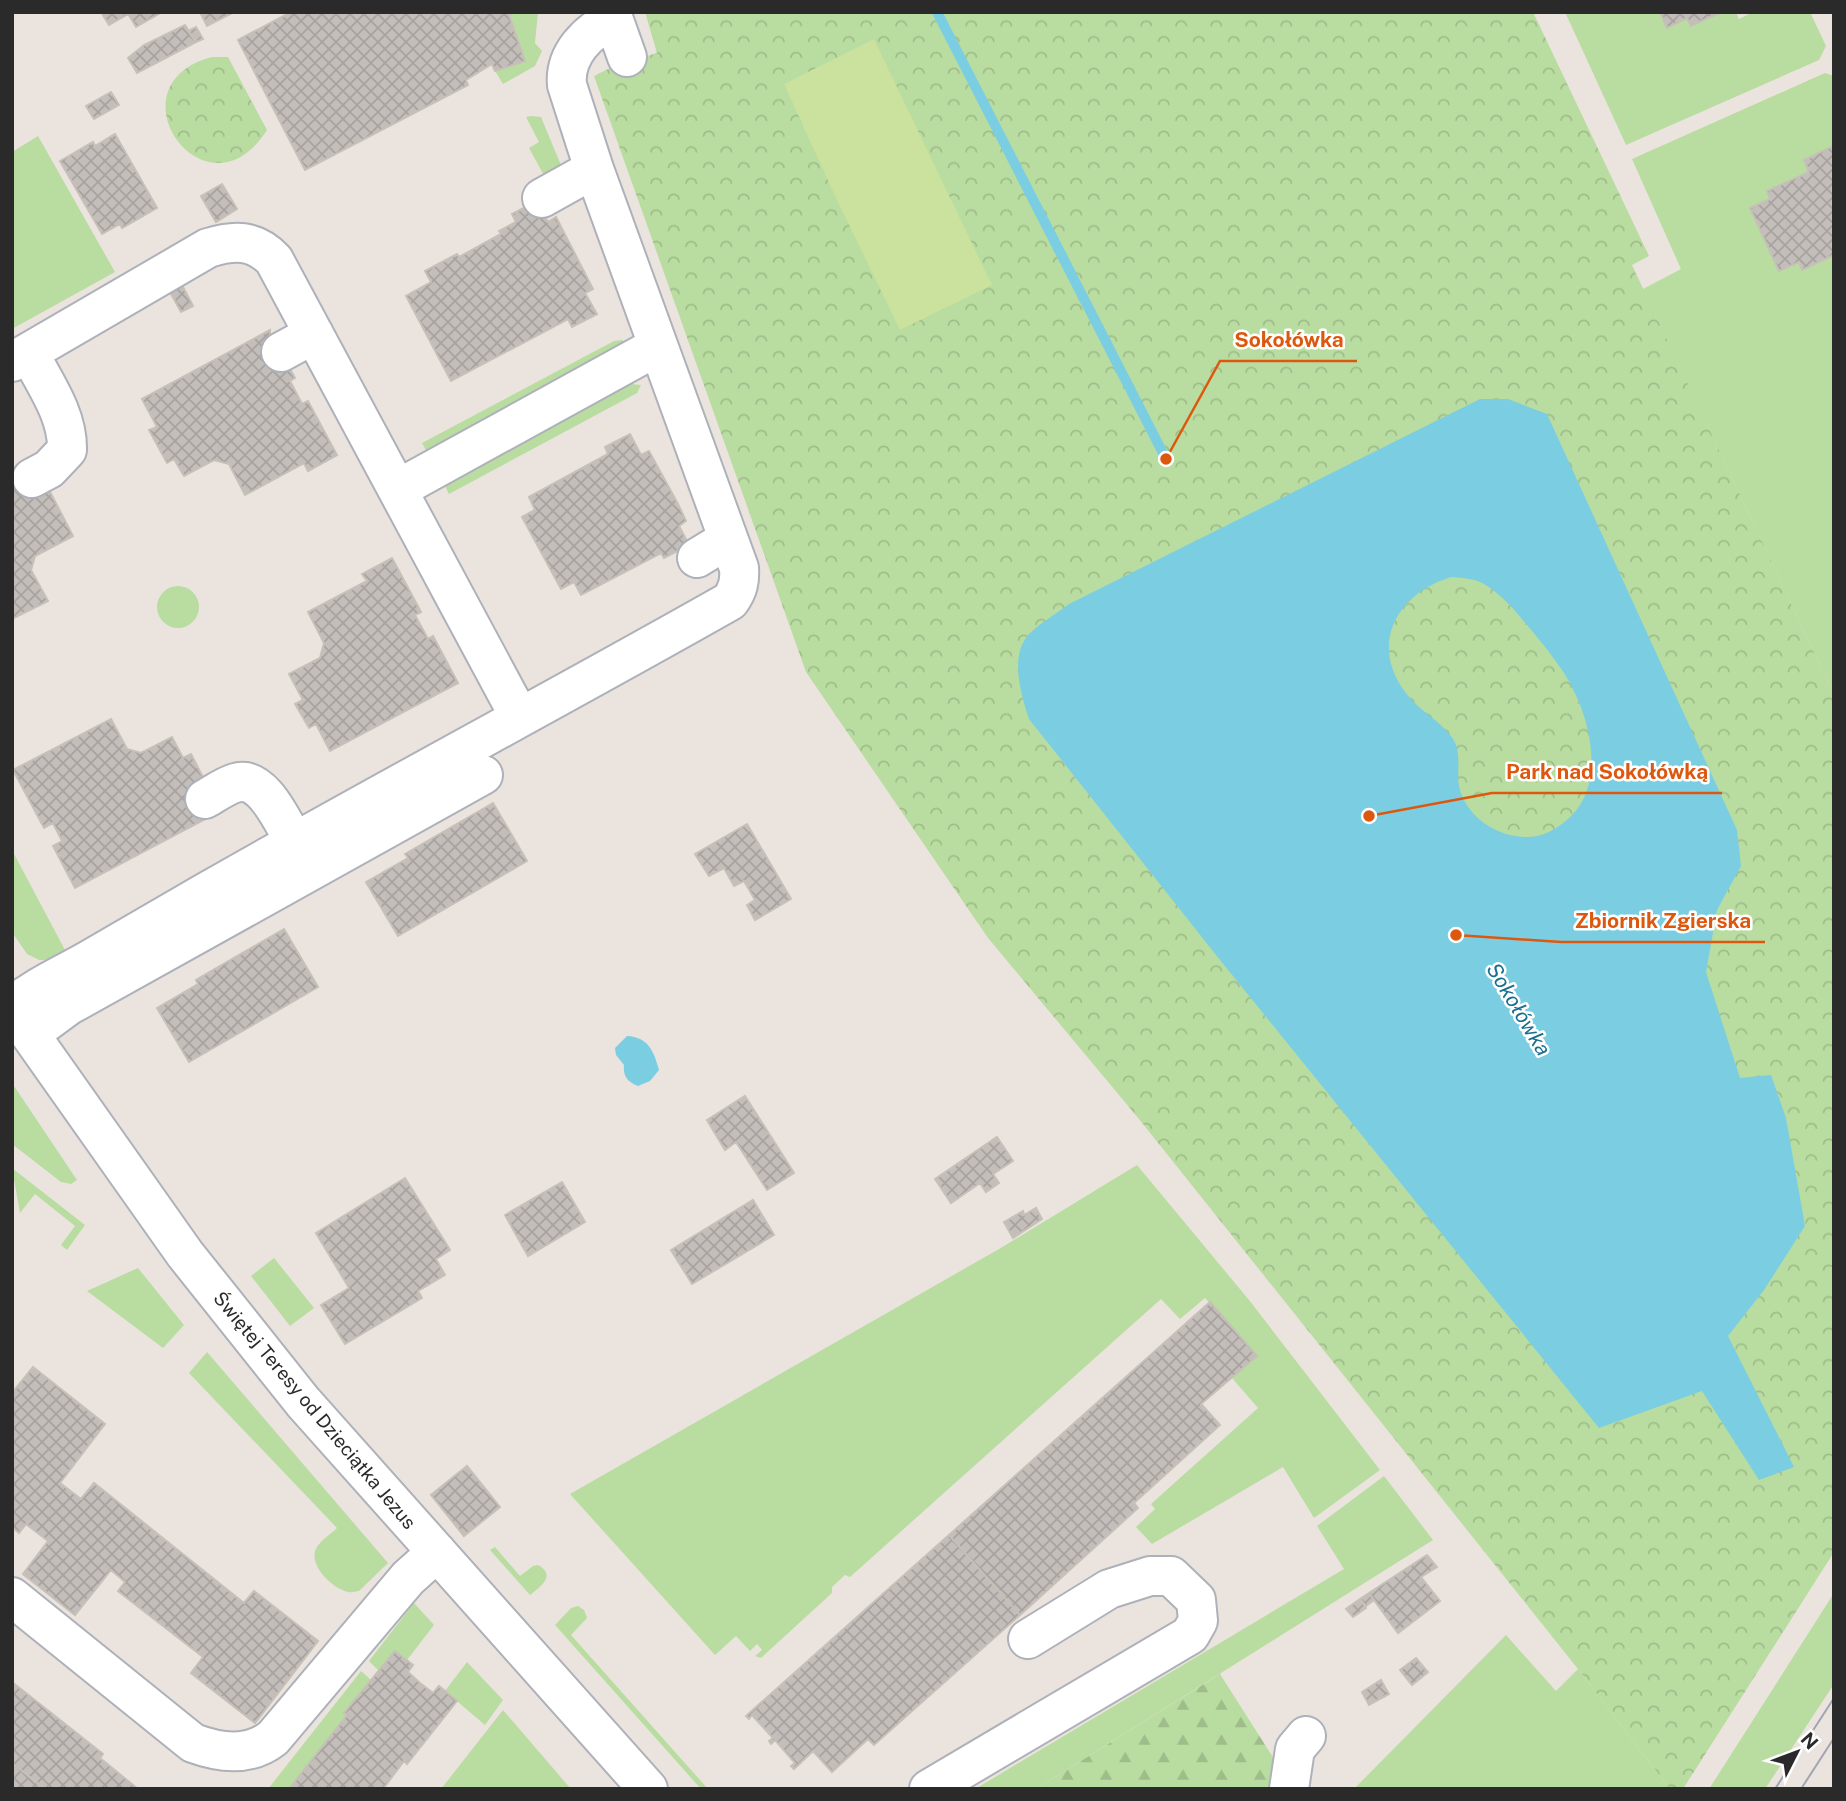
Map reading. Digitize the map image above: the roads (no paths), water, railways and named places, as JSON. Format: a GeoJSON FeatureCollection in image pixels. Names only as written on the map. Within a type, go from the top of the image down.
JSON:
{"type":"FeatureCollection","features":[{"type":"Feature","properties":{"kind":"street"},"geometry":{"type":"LineString","coordinates":[[18,1016],[34,989],[519,716],[560,697],[730,601],[740,582],[739,568],[713,549],[658,346],[593,169],[567,85],[566,75],[576,48],[613,16],[627,57]]}},
{"type":"Feature","properties":{"kind":"street"},"geometry":{"type":"LineString","coordinates":[[542,198],[593,169]]}},
{"type":"Feature","properties":{"kind":"street"},"geometry":{"type":"LineString","coordinates":[[32,478],[49,469],[67,450],[68,432],[58,408],[21,358],[208,248],[236,242],[252,243],[265,250],[274,260],[519,716]]}},
{"type":"Feature","properties":{"kind":"street"},"geometry":{"type":"LineString","coordinates":[[281,352],[314,334]]}},
{"type":"Feature","properties":{"kind":"street"},"geometry":{"type":"LineString","coordinates":[[398,489],[658,346]]}},
{"type":"Feature","properties":{"kind":"street"},"geometry":{"type":"LineString","coordinates":[[18,1016],[68,1006],[483,775]]}},
{"type":"Feature","properties":{"kind":"street"},"geometry":{"type":"LineString","coordinates":[[205,799],[236,782],[247,782],[258,787],[267,796],[295,841]]}},
{"type":"Feature","properties":{"kind":"street","name":"Świętej Teresy od Dzieciątka Jezus"},"geometry":{"type":"LineString","coordinates":[[18,1016],[149,1205],[320,1422],[648,1789]]}},
{"type":"Feature","properties":{"kind":"street"},"geometry":{"type":"LineString","coordinates":[[12,1597],[193,1744],[217,1752],[250,1751],[262,1747],[272,1738],[408,1578],[437,1552]]}},
{"type":"Feature","properties":{"kind":"street"},"geometry":{"type":"LineString","coordinates":[[929,1789],[1190,1635],[1198,1621],[1196,1600],[1171,1576],[1150,1576],[1110,1589],[1028,1639]]}},
{"type":"Feature","properties":{"kind":"street"},"geometry":{"type":"LineString","coordinates":[[1289,1789],[1295,1749],[1306,1736]]}},
{"type":"Feature","properties":{"kind":"water"},"geometry":{"type":"Polygon","coordinates":[[[1480,399],[1508,399],[1547,414],[1737,830],[1741,866],[1717,910],[1706,972],[1740,1078],[1771,1075],[1786,1118],[1805,1226],[1764,1290],[1728,1336],[1794,1467],[1759,1480],[1702,1391],[1599,1428],[1220,960],[1029,719],[1018,675],[1019,653],[1033,630],[1069,604],[1480,399]],[[1451,577],[1431,585],[1401,611],[1393,626],[1389,644],[1391,662],[1398,680],[1411,699],[1453,739],[1458,751],[1460,790],[1472,812],[1481,821],[1504,833],[1529,837],[1545,834],[1568,819],[1581,804],[1588,786],[1591,747],[1581,707],[1560,667],[1509,604],[1482,583],[1451,577]]]}},
{"type":"Feature","properties":{"kind":"water"},"geometry":{"type":"Polygon","coordinates":[[[627,1036],[640,1039],[649,1046],[659,1070],[650,1081],[638,1086],[626,1078],[624,1065],[616,1055],[615,1048],[627,1036]]]}},
{"type":"Feature","properties":{"kind":"waterway","name":"Sokołówka"},"geometry":{"type":"LineString","coordinates":[[937,12],[1166,459]]}},
{"type":"Feature","properties":{"kind":"tram line"},"geometry":{"type":"LineString","coordinates":[[1775,1789],[1834,1698]]}},
{"type":"Feature","properties":{"kind":"tram line"},"geometry":{"type":"LineString","coordinates":[[1801,1789],[1834,1738]]}},
{"type":"Feature","properties":{"kind":"place","name":"Sokołówka"},"geometry":{"type":"Point","coordinates":[1166,459]}},
{"type":"Feature","properties":{"kind":"place","name":"Park nad Sokołówką"},"geometry":{"type":"Point","coordinates":[1369,816]}},
{"type":"Feature","properties":{"kind":"place","name":"Zbiornik Zgierska"},"geometry":{"type":"Point","coordinates":[1456,935]}}]}
